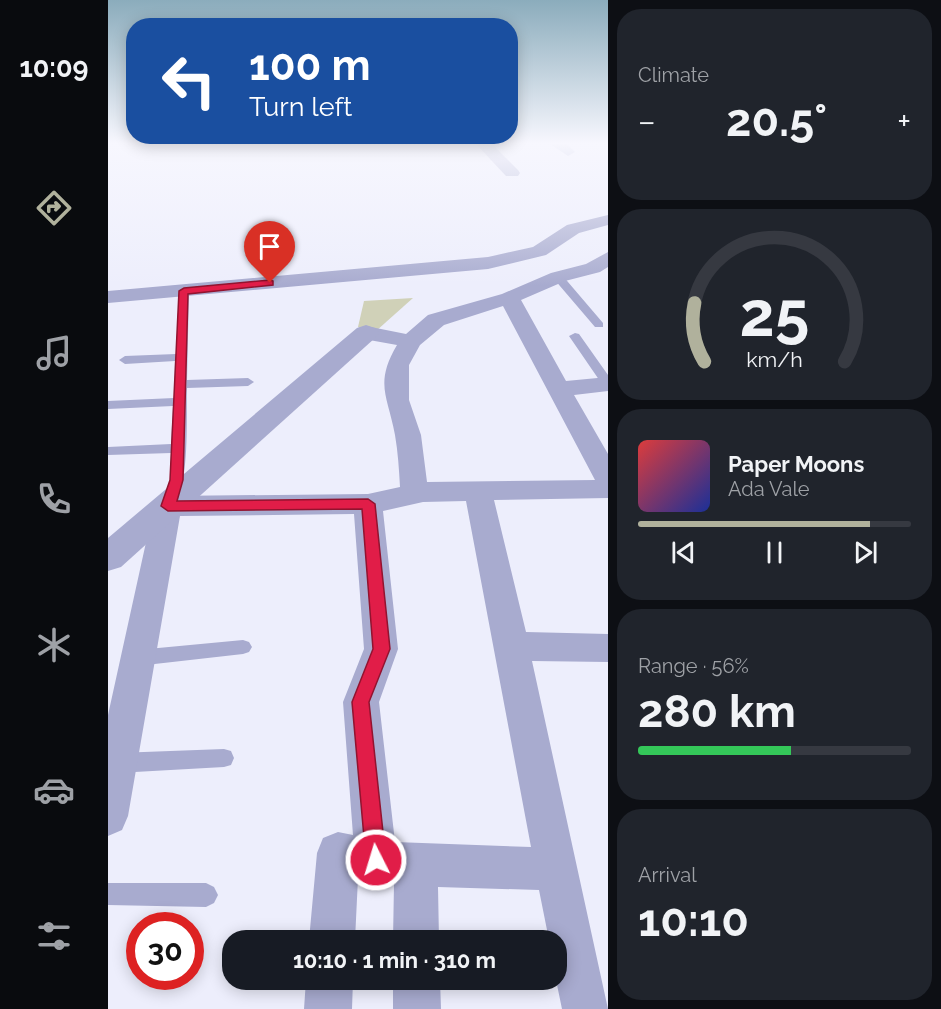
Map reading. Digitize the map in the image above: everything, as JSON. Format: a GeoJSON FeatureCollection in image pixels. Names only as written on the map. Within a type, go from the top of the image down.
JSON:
{"type":"FeatureCollection","features":[{"type":"Feature","properties":{"kind":"street"},"geometry":{"type":"LineString","coordinates":[[108,297],[488,263],[539,251],[573,229],[608,220]]}},
{"type":"Feature","properties":{"kind":"street"},"geometry":{"type":"LineString","coordinates":[[415,494],[408,435],[397,400],[397,365],[411,340],[436,320],[509,298],[558,277],[603,267]]}},
{"type":"Feature","properties":{"kind":"street"},"geometry":{"type":"LineString","coordinates":[[168,506],[368,504],[415,494],[478,490],[607,488],[558,389],[509,298]]}},
{"type":"Feature","properties":{"kind":"street"},"geometry":{"type":"LineString","coordinates":[[108,558],[366,333],[411,340]]}},
{"type":"Feature","properties":{"kind":"street"},"geometry":{"type":"LineString","coordinates":[[558,389],[608,384]]}},
{"type":"Feature","properties":{"kind":"street"},"geometry":{"type":"LineString","coordinates":[[478,490],[586,1009]]}},
{"type":"Feature","properties":{"kind":"street"},"geometry":{"type":"LineString","coordinates":[[368,504],[381,649],[361,702],[396,863],[413,930]]}},
{"type":"Feature","properties":{"kind":"street"},"geometry":{"type":"LineString","coordinates":[[108,816],[168,506]]}},
{"type":"Feature","properties":{"kind":"street"},"geometry":{"type":"LineString","coordinates":[[512,646],[608,648]]}},
{"type":"Feature","properties":{"kind":"street"},"geometry":{"type":"LineString","coordinates":[[333,930],[338,853],[396,863],[556,869]]}},
{"type":"Feature","properties":{"kind":"street"},"geometry":{"type":"LineString","coordinates":[[328,1009],[329,990]]}},
{"type":"Feature","properties":{"kind":"street"},"geometry":{"type":"LineString","coordinates":[[417,990],[417,1009]]}},
{"type":"Feature","properties":{"kind":"lane"},"geometry":{"type":"LineString","coordinates":[[558,277],[599,325]]}},
{"type":"Feature","properties":{"kind":"lane"},"geometry":{"type":"LineString","coordinates":[[168,506],[177,480],[184,291]]}},
{"type":"Feature","properties":{"kind":"lane"},"geometry":{"type":"LineString","coordinates":[[575,336],[608,384]]}},
{"type":"Feature","properties":{"kind":"lane"},"geometry":{"type":"LineString","coordinates":[[125,360],[181,357]]}},
{"type":"Feature","properties":{"kind":"lane"},"geometry":{"type":"LineString","coordinates":[[181,384],[248,382]]}},
{"type":"Feature","properties":{"kind":"lane"},"geometry":{"type":"LineString","coordinates":[[108,405],[181,402]]}},
{"type":"Feature","properties":{"kind":"lane"},"geometry":{"type":"LineString","coordinates":[[108,451],[177,448]]}},
{"type":"Feature","properties":{"kind":"lane"},"geometry":{"type":"LineString","coordinates":[[137,658],[243,647]]}},
{"type":"Feature","properties":{"kind":"lane"},"geometry":{"type":"LineString","coordinates":[[117,764],[224,758]]}},
{"type":"Feature","properties":{"kind":"lane"},"geometry":{"type":"LineString","coordinates":[[108,894],[206,895]]}},
{"type":"Feature","properties":{"kind":"green space"},"geometry":{"type":"Polygon","coordinates":[[[413,298],[376,331],[358,327],[364,301],[413,298]]]}},
{"type":"Feature","properties":{"kind":"route"},"geometry":{"type":"LineString","coordinates":[[270,283],[184,291],[177,480],[168,506],[368,504],[381,649],[361,702],[376,860]]}}]}
